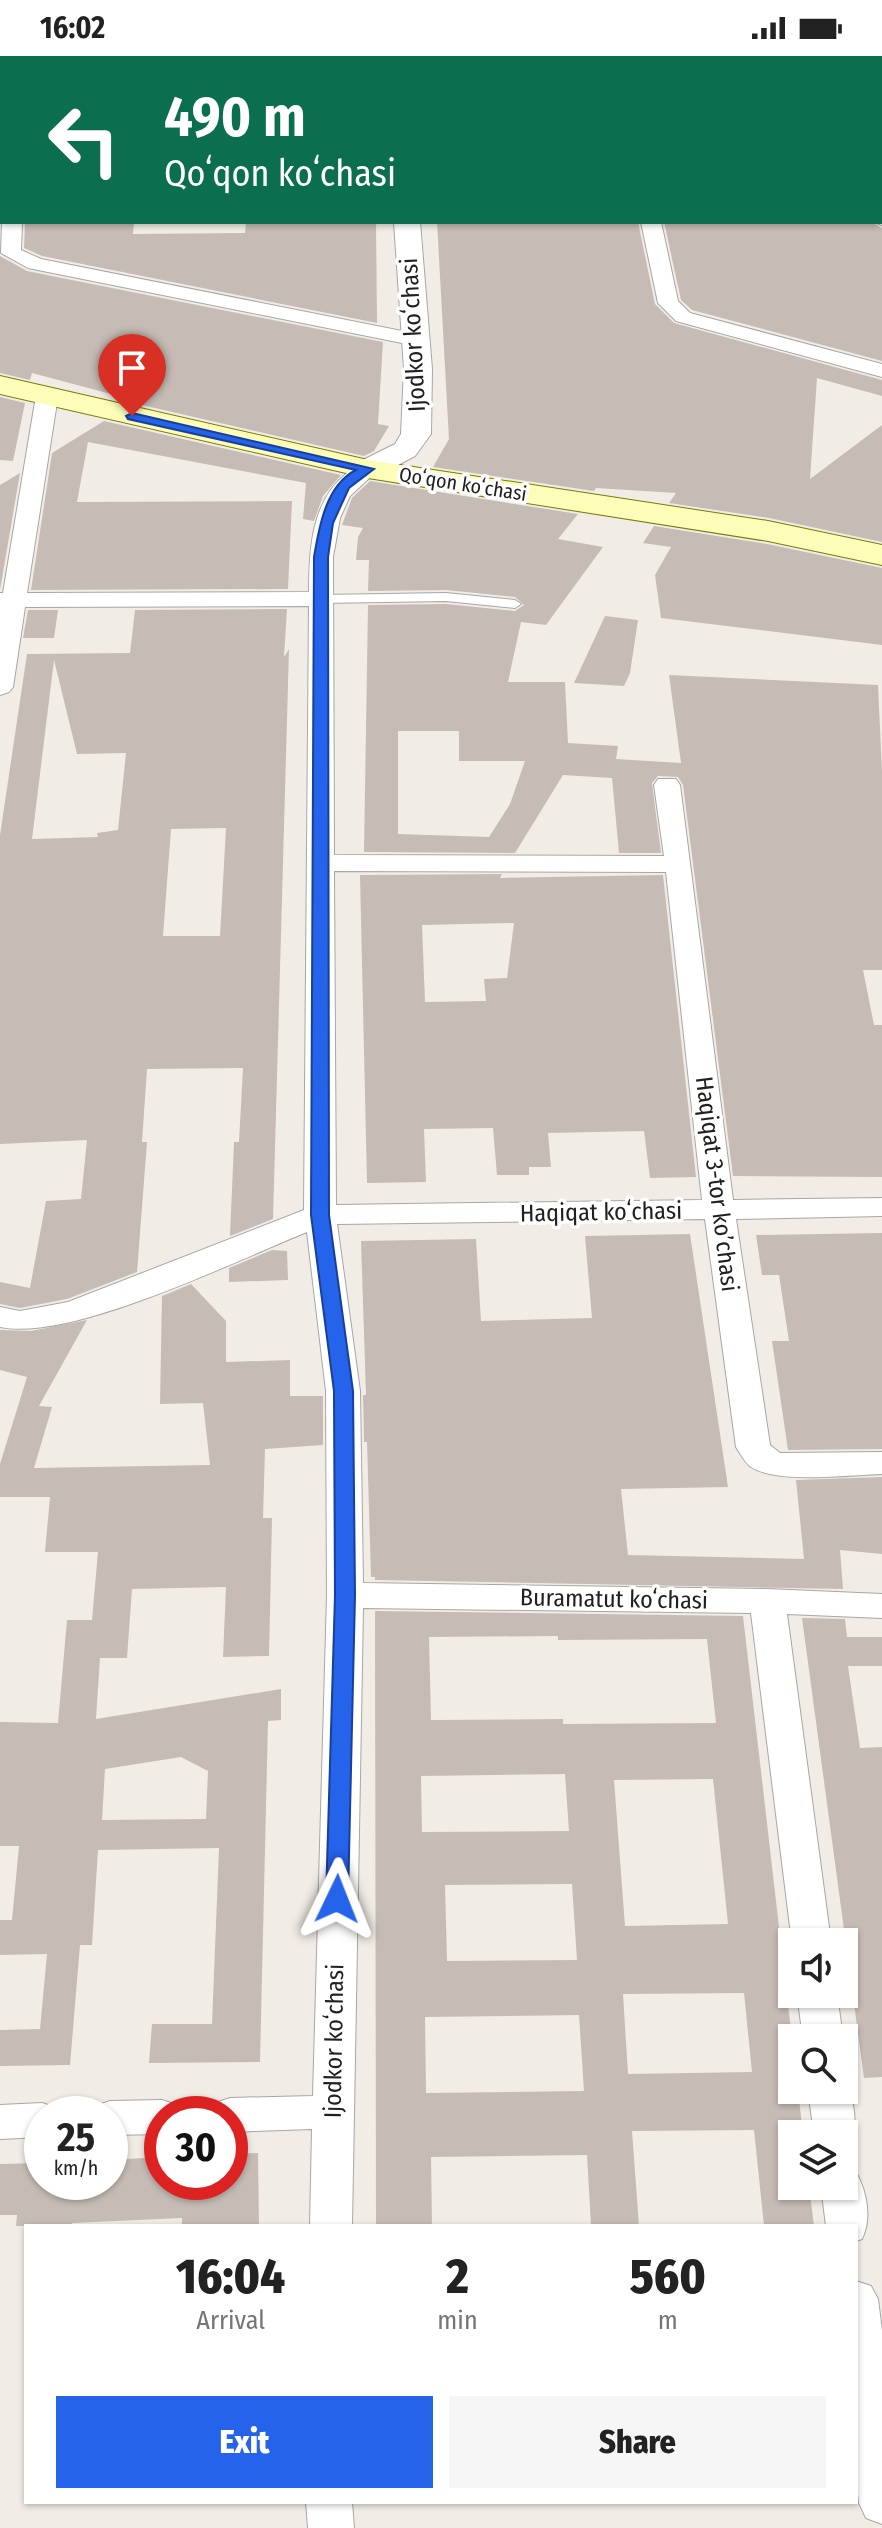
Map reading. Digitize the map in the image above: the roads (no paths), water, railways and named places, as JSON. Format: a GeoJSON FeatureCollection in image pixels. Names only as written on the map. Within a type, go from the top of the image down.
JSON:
{"type":"FeatureCollection","features":[{"type":"Feature","properties":{"kind":"main road","name":"Qoʻqon koʻchasi"},"geometry":{"type":"LineString","coordinates":[[0,385],[368,469],[768,531],[882,555]]}},
{"type":"Feature","properties":{"kind":"street"},"geometry":{"type":"LineString","coordinates":[[12,224],[11,253],[35,264],[417,340]]}},
{"type":"Feature","properties":{"kind":"street","name":"Ijodkor koʻchasi"},"geometry":{"type":"LineString","coordinates":[[331,2224],[345,1595],[343,1391],[320,1215],[321,557],[326,523],[343,487],[353,477],[405,450],[416,434],[419,416],[417,340],[407,224]]}},
{"type":"Feature","properties":{"kind":"street"},"geometry":{"type":"LineString","coordinates":[[651,224],[668,303],[683,317],[882,371]]}},
{"type":"Feature","properties":{"kind":"street"},"geometry":{"type":"LineString","coordinates":[[0,687],[7,600],[47,396]]}},
{"type":"Feature","properties":{"kind":"street"},"geometry":{"type":"LineString","coordinates":[[7,600],[321,599]]}},
{"type":"Feature","properties":{"kind":"street","name":"Haqiqat 3-tor koʼchasi"},"geometry":{"type":"LineString","coordinates":[[667,785],[719,1210],[753,1447],[769,1462],[779,1464],[882,1463]]}},
{"type":"Feature","properties":{"kind":"street"},"geometry":{"type":"LineString","coordinates":[[319,863],[679,864]]}},
{"type":"Feature","properties":{"kind":"street","name":"Haqiqat koʻchasi"},"geometry":{"type":"LineString","coordinates":[[320,1215],[882,1207]]}},
{"type":"Feature","properties":{"kind":"street"},"geometry":{"type":"LineString","coordinates":[[0,1317],[20,1321],[74,1311],[140,1288],[320,1215]]}},
{"type":"Feature","properties":{"kind":"street","name":"Buramatut koʻchasi"},"geometry":{"type":"LineString","coordinates":[[345,1595],[767,1601],[882,1606]]}},
{"type":"Feature","properties":{"kind":"street"},"geometry":{"type":"LineString","coordinates":[[767,1601],[809,1928]]}},
{"type":"Feature","properties":{"kind":"street"},"geometry":{"type":"LineString","coordinates":[[248,2114],[332,2112]]}},
{"type":"Feature","properties":{"kind":"street"},"geometry":{"type":"LineString","coordinates":[[0,2122],[24,2121]]}},
{"type":"Feature","properties":{"kind":"street"},"geometry":{"type":"LineString","coordinates":[[844,2200],[847,2224]]}},
{"type":"Feature","properties":{"kind":"street"},"geometry":{"type":"LineString","coordinates":[[858,2315],[882,2503]]}},
{"type":"Feature","properties":{"kind":"street"},"geometry":{"type":"LineString","coordinates":[[329,2504],[331,2528]]}},
{"type":"Feature","properties":{"kind":"lane"},"geometry":{"type":"LineString","coordinates":[[321,599],[446,597],[515,604]]}}]}
